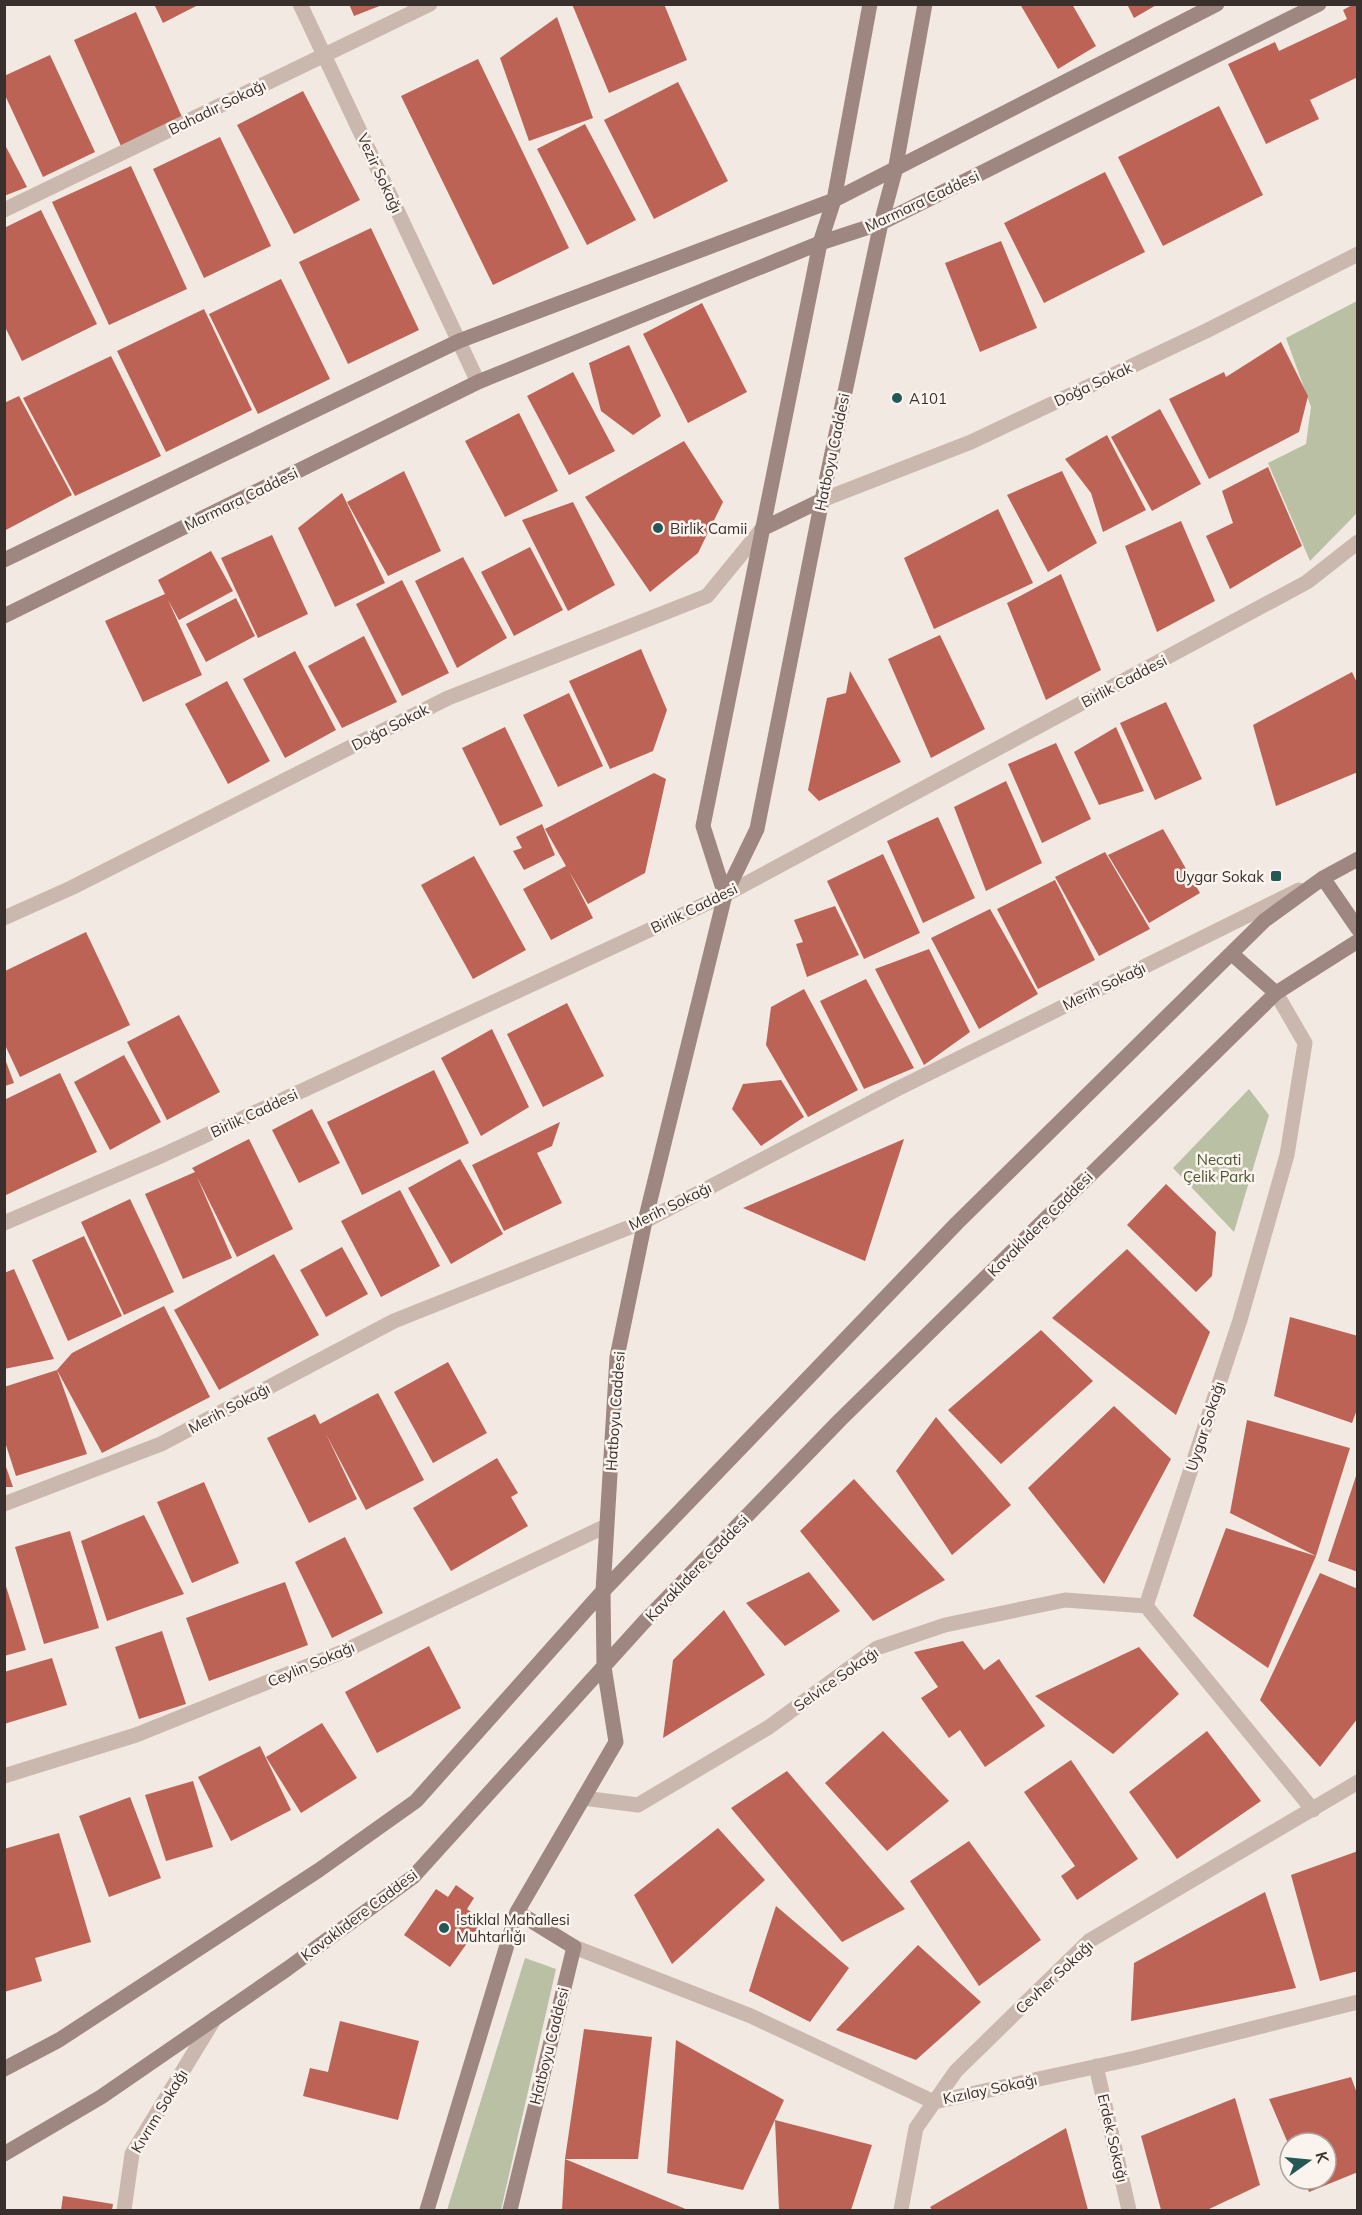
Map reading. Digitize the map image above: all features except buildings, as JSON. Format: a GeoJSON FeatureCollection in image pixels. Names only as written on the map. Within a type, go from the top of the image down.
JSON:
{"type":"FeatureCollection","features":[{"type":"Feature","properties":{"kind":"street","name":"Vezir Sokağı"},"geometry":{"type":"LineString","coordinates":[[300,4],[459,341]]}},
{"type":"Feature","properties":{"kind":"street","name":"Bahadır Sokağı"},"geometry":{"type":"LineString","coordinates":[[4,210],[430,4]]}},
{"type":"Feature","properties":{"kind":"street"},"geometry":{"type":"LineString","coordinates":[[725,895],[703,826],[820,243],[834,200],[870,4]]}},
{"type":"Feature","properties":{"kind":"street","name":"Hatboyu Caddesi"},"geometry":{"type":"LineString","coordinates":[[427,2211],[517,1912],[616,1742],[604,1667],[603,1591],[617,1358],[645,1221],[725,895],[757,828],[822,500],[881,223],[895,171],[925,4]]}},
{"type":"Feature","properties":{"kind":"street"},"geometry":{"type":"LineString","coordinates":[[4,560],[459,341],[834,200],[895,171],[1217,4]]}},
{"type":"Feature","properties":{"kind":"street","name":"Marmara Caddesi"},"geometry":{"type":"LineString","coordinates":[[4,616],[478,382],[820,243],[881,223],[1319,4]]}},
{"type":"Feature","properties":{"kind":"street","name":"Doğa Sokak"},"geometry":{"type":"LineString","coordinates":[[822,500],[981,437],[1206,331],[1358,254]]}},
{"type":"Feature","properties":{"kind":"street"},"geometry":{"type":"LineString","coordinates":[[459,341],[478,382]]}},
{"type":"Feature","properties":{"kind":"street"},"geometry":{"type":"LineString","coordinates":[[762,528],[822,500]]}},
{"type":"Feature","properties":{"kind":"street","name":"Doğa Sokak"},"geometry":{"type":"LineString","coordinates":[[4,918],[71,888],[448,698],[707,596],[762,528]]}},
{"type":"Feature","properties":{"kind":"street","name":"Birlik Caddesi"},"geometry":{"type":"LineString","coordinates":[[4,1223],[163,1155],[725,895],[1307,582],[1358,542]]}},
{"type":"Feature","properties":{"kind":"street"},"geometry":{"type":"LineString","coordinates":[[4,2069],[69,2034],[319,1870],[416,1801],[603,1591],[957,1223],[1265,920],[1323,878],[1358,859]]}},
{"type":"Feature","properties":{"kind":"street"},"geometry":{"type":"LineString","coordinates":[[1323,878],[1358,929]]}},
{"type":"Feature","properties":{"kind":"street","name":"Merih Sokağı"},"geometry":{"type":"LineString","coordinates":[[4,1504],[161,1444],[394,1321],[645,1221],[897,1089],[1323,878]]}},
{"type":"Feature","properties":{"kind":"street","name":"Kavaklıdere Caddesi"},"geometry":{"type":"LineString","coordinates":[[4,2154],[101,2097],[413,1877],[644,1622],[840,1420],[1276,993],[1358,941]]}},
{"type":"Feature","properties":{"kind":"street"},"geometry":{"type":"LineString","coordinates":[[1232,954],[1276,993]]}},
{"type":"Feature","properties":{"kind":"street","name":"Uygar Sokağı"},"geometry":{"type":"LineString","coordinates":[[1146,1606],[1240,1320],[1287,1155],[1305,1043],[1276,993]]}},
{"type":"Feature","properties":{"kind":"street","name":"Ceylin Sokağı"},"geometry":{"type":"LineString","coordinates":[[4,1776],[136,1735],[340,1653],[606,1526]]}},
{"type":"Feature","properties":{"kind":"street","name":"Selvice Sokağı"},"geometry":{"type":"LineString","coordinates":[[583,1798],[638,1805],[769,1727],[877,1648],[945,1625],[1065,1600],[1146,1606]]}},
{"type":"Feature","properties":{"kind":"street"},"geometry":{"type":"LineString","coordinates":[[1146,1606],[1313,1810]]}},
{"type":"Feature","properties":{"kind":"street","name":"Cevher Sokağı"},"geometry":{"type":"LineString","coordinates":[[901,2211],[916,2128],[934,2102],[956,2071],[1089,1941],[1358,1782]]}},
{"type":"Feature","properties":{"kind":"street"},"geometry":{"type":"LineString","coordinates":[[517,1912],[574,1947]]}},
{"type":"Feature","properties":{"kind":"street","name":"Hatboyu Caddesi"},"geometry":{"type":"LineString","coordinates":[[510,2211],[574,1947]]}},
{"type":"Feature","properties":{"kind":"street","name":"Kızılay Sokağı"},"geometry":{"type":"LineString","coordinates":[[574,1947],[751,2016],[934,2102],[1096,2066],[1358,2002]]}},
{"type":"Feature","properties":{"kind":"street","name":"Kıvrım Sokağı"},"geometry":{"type":"LineString","coordinates":[[124,2211],[132,2154],[215,2018]]}},
{"type":"Feature","properties":{"kind":"street","name":"Erdek Sokağı"},"geometry":{"type":"LineString","coordinates":[[1096,2066],[1129,2211]]}},
{"type":"Feature","properties":{"kind":"green space"},"geometry":{"type":"Polygon","coordinates":[[[1357,301],[1357,513],[1310,561],[1268,463],[1306,444],[1311,407],[1286,338],[1357,301]]]}},
{"type":"Feature","properties":{"kind":"green space","name":"Necati Çelik Parkı"},"geometry":{"type":"Polygon","coordinates":[[[1249,1089],[1269,1115],[1234,1232],[1173,1168],[1249,1089]]]}},
{"type":"Feature","properties":{"kind":"green space"},"geometry":{"type":"Polygon","coordinates":[[[525,1958],[556,1969],[501,2210],[447,2210],[525,1958]]]}},
{"type":"Feature","properties":{"kind":"place","name":"A101"},"geometry":{"type":"Point","coordinates":[897,398]}},
{"type":"Feature","properties":{"kind":"place","name":"Birlik Camii"},"geometry":{"type":"Point","coordinates":[658,528]}},
{"type":"Feature","properties":{"kind":"place","name":"Uygar Sokak"},"geometry":{"type":"Point","coordinates":[1276,876]}},
{"type":"Feature","properties":{"kind":"place","name":"İstiklal Mahallesi Muhtarlığı"},"geometry":{"type":"Point","coordinates":[444,1928]}}]}
